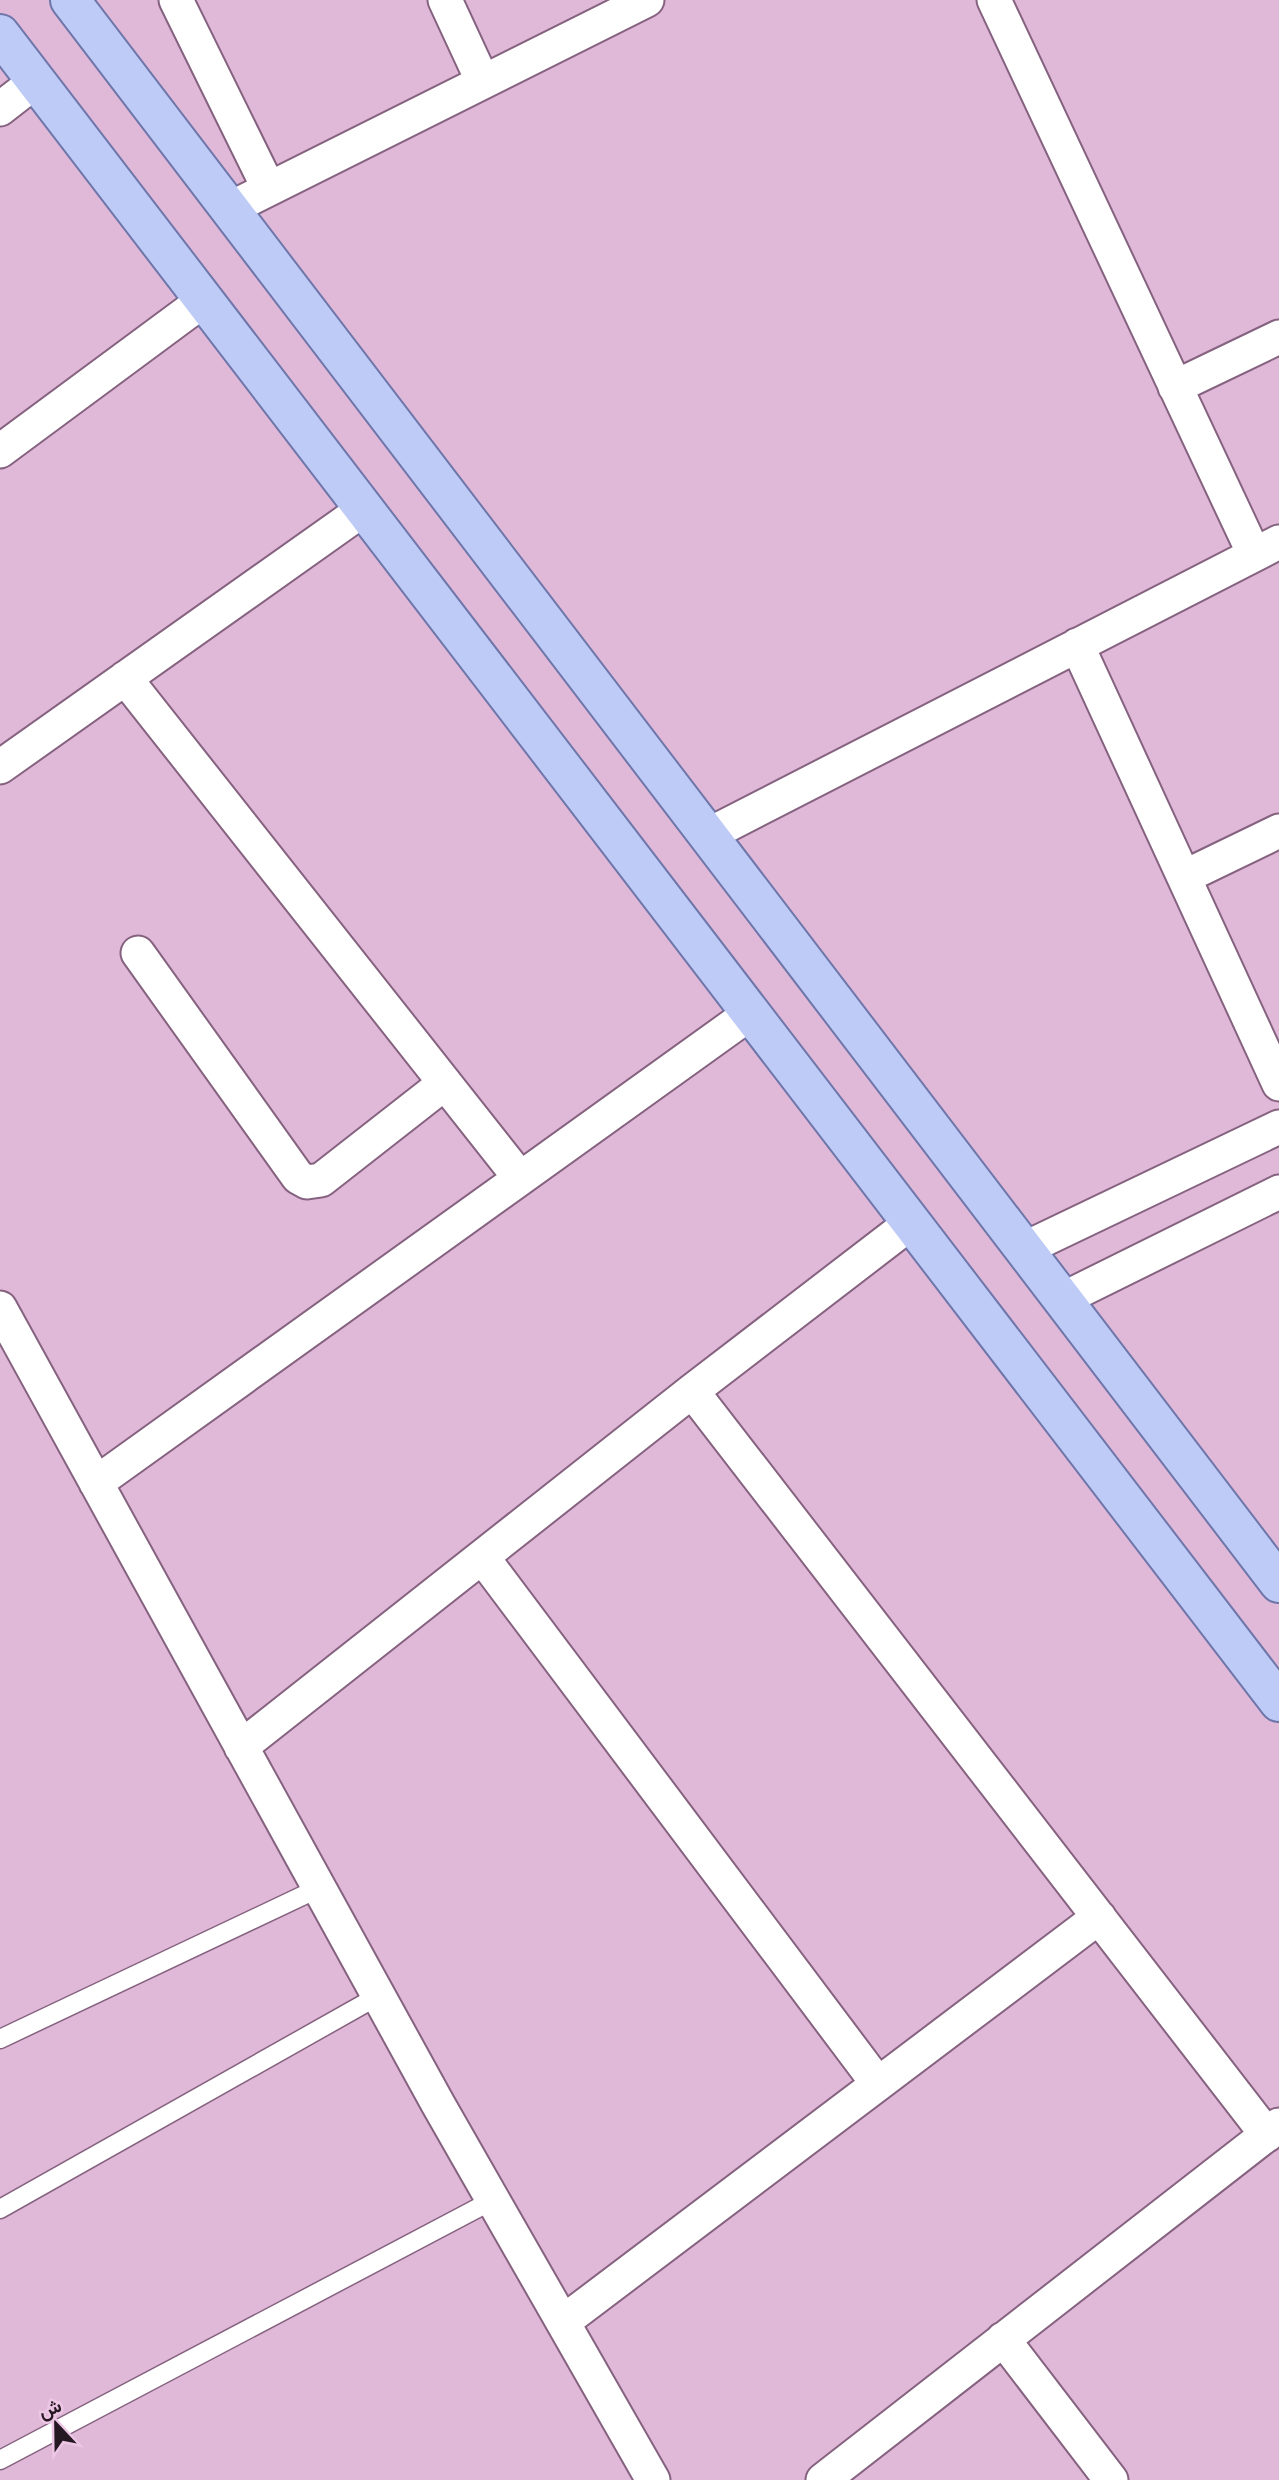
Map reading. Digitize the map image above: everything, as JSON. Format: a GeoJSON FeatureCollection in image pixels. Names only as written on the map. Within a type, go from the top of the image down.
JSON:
{"type":"FeatureCollection","features":[{"type":"Feature","properties":{"kind":"main road"},"geometry":{"type":"LineString","coordinates":[[70,0],[1279,1583]]}},
{"type":"Feature","properties":{"kind":"main road"},"geometry":{"type":"LineString","coordinates":[[0,34],[1279,1702]]}},
{"type":"Feature","properties":{"kind":"street"},"geometry":{"type":"LineString","coordinates":[[176,0],[269,189]]}},
{"type":"Feature","properties":{"kind":"street"},"geometry":{"type":"LineString","coordinates":[[445,0],[483,82]]}},
{"type":"Feature","properties":{"kind":"street"},"geometry":{"type":"LineString","coordinates":[[229,209],[647,0]]}},
{"type":"Feature","properties":{"kind":"street"},"geometry":{"type":"LineString","coordinates":[[708,835],[1266,548],[1175,387],[994,0]]}},
{"type":"Feature","properties":{"kind":"street"},"geometry":{"type":"LineString","coordinates":[[0,109],[36,81]]}},
{"type":"Feature","properties":{"kind":"street"},"geometry":{"type":"LineString","coordinates":[[0,451],[204,300]]}},
{"type":"Feature","properties":{"kind":"street"},"geometry":{"type":"LineString","coordinates":[[1175,387],[1279,337]]}},
{"type":"Feature","properties":{"kind":"street"},"geometry":{"type":"LineString","coordinates":[[0,767],[364,509]]}},
{"type":"Feature","properties":{"kind":"street"},"geometry":{"type":"LineString","coordinates":[[1077,645],[1279,1084]]}},
{"type":"Feature","properties":{"kind":"street"},"geometry":{"type":"LineString","coordinates":[[125,678],[520,1178]]}},
{"type":"Feature","properties":{"kind":"street"},"geometry":{"type":"LineString","coordinates":[[1184,877],[1279,831]]}},
{"type":"Feature","properties":{"kind":"street"},"geometry":{"type":"LineString","coordinates":[[138,953],[298,1177],[307,1182],[321,1180],[445,1083]]}},
{"type":"Feature","properties":{"kind":"street"},"geometry":{"type":"LineString","coordinates":[[96,1483],[752,1012]]}},
{"type":"Feature","properties":{"kind":"street"},"geometry":{"type":"LineString","coordinates":[[1024,1249],[1279,1127]]}},
{"type":"Feature","properties":{"kind":"street"},"geometry":{"type":"LineString","coordinates":[[1063,1299],[1279,1192]]}},
{"type":"Feature","properties":{"kind":"street"},"geometry":{"type":"LineString","coordinates":[[241,1747],[692,1391],[912,1222]]}},
{"type":"Feature","properties":{"kind":"street"},"geometry":{"type":"LineString","coordinates":[[0,1308],[378,1996],[653,2480]]}},
{"type":"Feature","properties":{"kind":"street"},"geometry":{"type":"LineString","coordinates":[[692,1391],[1099,1917],[1273,2130],[823,2480]]}},
{"type":"Feature","properties":{"kind":"street"},"geometry":{"type":"LineString","coordinates":[[483,1558],[878,2084]]}},
{"type":"Feature","properties":{"kind":"street"},"geometry":{"type":"LineString","coordinates":[[563,2322],[1099,1917]]}},
{"type":"Feature","properties":{"kind":"street"},"geometry":{"type":"LineString","coordinates":[[1003,2339],[1111,2480]]}},
{"type":"Feature","properties":{"kind":"lane"},"geometry":{"type":"LineString","coordinates":[[0,2039],[319,1888]]}},
{"type":"Feature","properties":{"kind":"lane"},"geometry":{"type":"LineString","coordinates":[[0,2208],[378,1996]]}},
{"type":"Feature","properties":{"kind":"lane"},"geometry":{"type":"LineString","coordinates":[[0,2460],[493,2200]]}}]}
